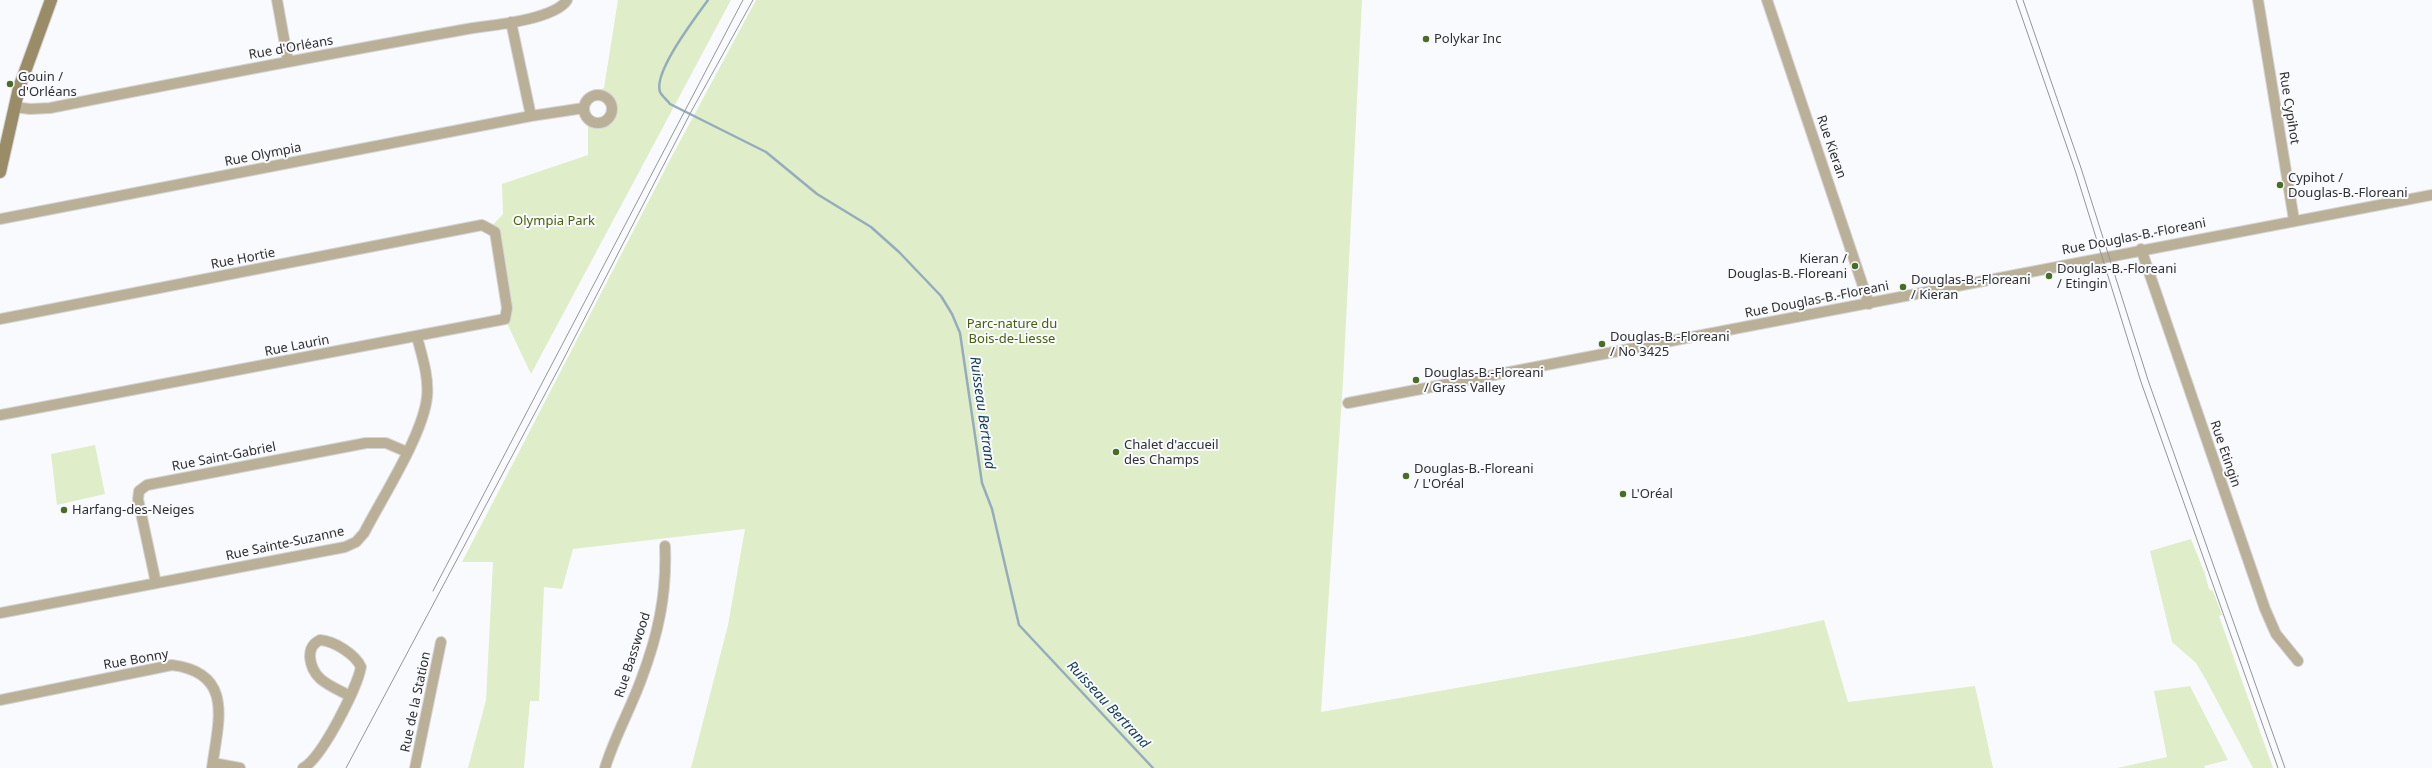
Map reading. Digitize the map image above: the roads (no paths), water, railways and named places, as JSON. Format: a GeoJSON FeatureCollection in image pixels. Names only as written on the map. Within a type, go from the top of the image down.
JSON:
{"type":"FeatureCollection","features":[{"type":"Feature","properties":{"kind":"main road"},"geometry":{"type":"LineString","coordinates":[[0,172],[14,107],[29,57],[51,0]]}},
{"type":"Feature","properties":{"kind":"street"},"geometry":{"type":"LineString","coordinates":[[277,0],[288,61]]}},
{"type":"Feature","properties":{"kind":"street","name":"Rue d'Orléans"},"geometry":{"type":"LineString","coordinates":[[14,107],[30,109],[50,108],[288,61],[511,22],[550,12],[563,6],[567,0]]}},
{"type":"Feature","properties":{"kind":"street","name":"Rue Kieran"},"geometry":{"type":"LineString","coordinates":[[1767,0],[1869,304]]}},
{"type":"Feature","properties":{"kind":"street","name":"Rue Cypihot"},"geometry":{"type":"LineString","coordinates":[[2258,0],[2294,220]]}},
{"type":"Feature","properties":{"kind":"street"},"geometry":{"type":"LineString","coordinates":[[511,22],[531,116]]}},
{"type":"Feature","properties":{"kind":"street","name":"Rue Olympia"},"geometry":{"type":"LineString","coordinates":[[0,219],[531,116],[584,108]]}},
{"type":"Feature","properties":{"kind":"street","name":"Rue Douglas-B.-Floreani"},"geometry":{"type":"LineString","coordinates":[[1348,403],[1869,304],[2141,249],[2432,194]]}},
{"type":"Feature","properties":{"kind":"street","name":"Rue Hortie"},"geometry":{"type":"LineString","coordinates":[[0,319],[482,225],[490,228]]}},
{"type":"Feature","properties":{"kind":"street","name":"Rue Laurin"},"geometry":{"type":"LineString","coordinates":[[0,415],[417,337],[505,319],[507,308],[496,238],[495,232],[490,228]]}},
{"type":"Feature","properties":{"kind":"street","name":"Rue Etingin"},"geometry":{"type":"LineString","coordinates":[[2141,249],[2265,608],[2276,634],[2298,661]]}},
{"type":"Feature","properties":{"kind":"street","name":"Rue Sainte-Suzanne"},"geometry":{"type":"LineString","coordinates":[[0,612],[345,547],[356,542],[364,532],[407,452],[424,414],[427,396],[424,364],[417,337]]}},
{"type":"Feature","properties":{"kind":"street","name":"Rue Saint-Gabriel"},"geometry":{"type":"LineString","coordinates":[[156,583],[138,499],[139,491],[147,484],[366,443],[386,443],[407,452]]}},
{"type":"Feature","properties":{"kind":"street","name":"Rue Basswood"},"geometry":{"type":"LineString","coordinates":[[605,768],[641,680],[656,634],[667,581],[665,546]]}},
{"type":"Feature","properties":{"kind":"street"},"geometry":{"type":"LineString","coordinates":[[303,768],[319,754],[350,696],[360,674],[361,667],[358,661],[324,640],[315,642],[310,652],[313,673],[321,680],[350,696]]}},
{"type":"Feature","properties":{"kind":"street","name":"Rue de la Station"},"geometry":{"type":"LineString","coordinates":[[416,768],[441,642]]}},
{"type":"Feature","properties":{"kind":"street","name":"Rue Bonny"},"geometry":{"type":"LineString","coordinates":[[0,700],[172,665],[186,667],[202,675],[213,686],[220,703],[213,766]]}},
{"type":"Feature","properties":{"kind":"street"},"geometry":{"type":"LineString","coordinates":[[213,766],[240,768]]}},
{"type":"Feature","properties":{"kind":"waterway","name":"Ruisseau Bertrand"},"geometry":{"type":"LineString","coordinates":[[708,0],[686,31],[669,59],[663,72],[660,83],[660,92],[670,104],[766,152],[817,194],[871,227],[899,252],[941,296],[952,314],[960,333],[982,483],[992,509],[1019,625],[1153,768]]}},
{"type":"Feature","properties":{"kind":"tram line"},"geometry":{"type":"LineString","coordinates":[[433,591],[743,0]]}},
{"type":"Feature","properties":{"kind":"tram line"},"geometry":{"type":"LineString","coordinates":[[346,768],[560,366],[692,110],[753,0]]}},
{"type":"Feature","properties":{"kind":"tram line"},"geometry":{"type":"LineString","coordinates":[[2016,0],[2075,170],[2141,382],[2278,768]]}},
{"type":"Feature","properties":{"kind":"tram line"},"geometry":{"type":"LineString","coordinates":[[2023,0],[2081,168],[2148,380],[2285,768]]}},
{"type":"Feature","properties":{"kind":"place","name":"Polykar Inc"},"geometry":{"type":"Point","coordinates":[1426,39]}},
{"type":"Feature","properties":{"kind":"place","name":"Gouin / d'Orléans"},"geometry":{"type":"Point","coordinates":[10,84]}},
{"type":"Feature","properties":{"kind":"place","name":"Cypihot / Douglas-B.-Floreani"},"geometry":{"type":"Point","coordinates":[2280,185]}},
{"type":"Feature","properties":{"kind":"place","name":"Kieran / Douglas-B.-Floreani"},"geometry":{"type":"Point","coordinates":[1855,266]}},
{"type":"Feature","properties":{"kind":"place","name":"Douglas-B.-Floreani / Etingin"},"geometry":{"type":"Point","coordinates":[2049,276]}},
{"type":"Feature","properties":{"kind":"place","name":"Douglas-B.-Floreani / Kieran"},"geometry":{"type":"Point","coordinates":[1903,287]}},
{"type":"Feature","properties":{"kind":"place","name":"Douglas-B.-Floreani / No 3425"},"geometry":{"type":"Point","coordinates":[1602,344]}},
{"type":"Feature","properties":{"kind":"place","name":"Douglas-B.-Floreani / Grass Valley"},"geometry":{"type":"Point","coordinates":[1416,380]}},
{"type":"Feature","properties":{"kind":"place","name":"Chalet d'accueil des Champs"},"geometry":{"type":"Point","coordinates":[1116,452]}},
{"type":"Feature","properties":{"kind":"place","name":"Douglas-B.-Floreani / L'Oréal"},"geometry":{"type":"Point","coordinates":[1406,476]}},
{"type":"Feature","properties":{"kind":"place","name":"L'Oréal"},"geometry":{"type":"Point","coordinates":[1623,494]}},
{"type":"Feature","properties":{"kind":"place","name":"Harfang-des-Neiges"},"geometry":{"type":"Point","coordinates":[64,510]}},
{"type":"Feature","properties":{"kind":"park label","name":"Olympia Park"},"geometry":{"type":"Point","coordinates":[554,221]}},
{"type":"Feature","properties":{"kind":"park label","name":"Parc-nature du Bois-de-Liesse"},"geometry":{"type":"Point","coordinates":[1012,332]}}]}
